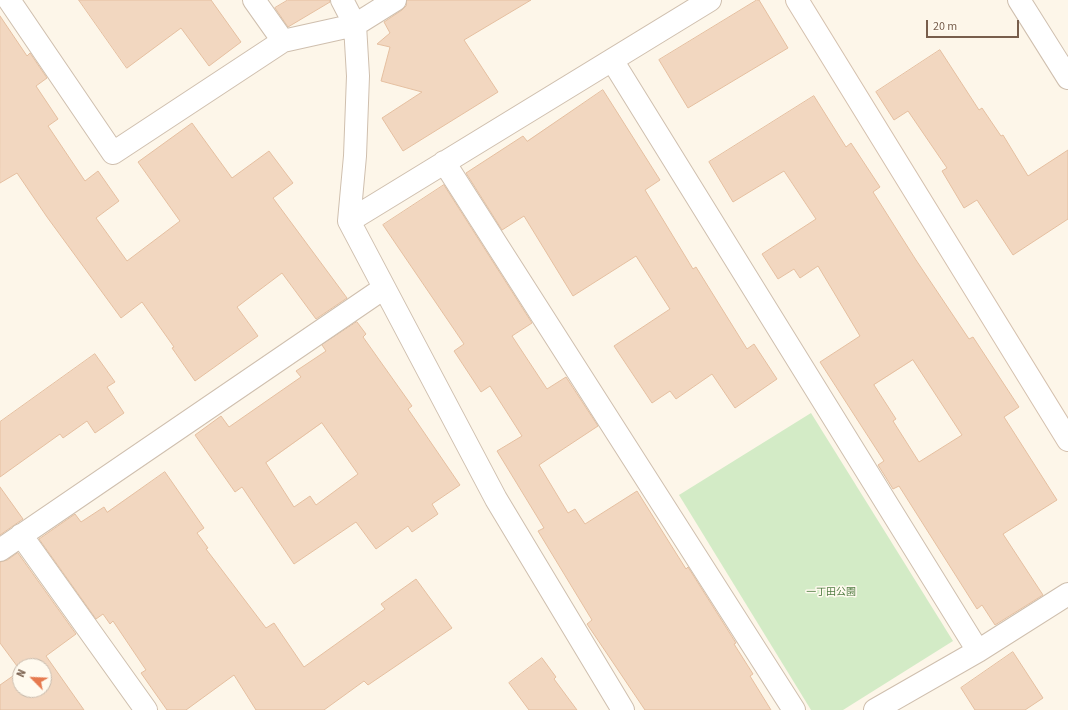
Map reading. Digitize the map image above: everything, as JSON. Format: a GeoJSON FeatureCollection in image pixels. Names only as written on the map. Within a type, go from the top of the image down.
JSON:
{"type":"FeatureCollection","features":[{"type":"Feature","properties":{"kind":"street"},"geometry":{"type":"LineString","coordinates":[[9,0],[113,153],[283,41],[355,25],[395,0]]}},
{"type":"Feature","properties":{"kind":"street"},"geometry":{"type":"LineString","coordinates":[[254,0],[283,41]]}},
{"type":"Feature","properties":{"kind":"street"},"geometry":{"type":"LineString","coordinates":[[342,0],[355,25],[358,76],[355,156],[349,221],[496,499],[623,710]]}},
{"type":"Feature","properties":{"kind":"street"},"geometry":{"type":"LineString","coordinates":[[349,221],[710,0]]}},
{"type":"Feature","properties":{"kind":"street"},"geometry":{"type":"LineString","coordinates":[[797,0],[1068,440]]}},
{"type":"Feature","properties":{"kind":"street"},"geometry":{"type":"LineString","coordinates":[[1019,0],[1068,78]]}},
{"type":"Feature","properties":{"kind":"street"},"geometry":{"type":"LineString","coordinates":[[612,60],[978,651]]}},
{"type":"Feature","properties":{"kind":"street"},"geometry":{"type":"LineString","coordinates":[[444,162],[794,710]]}},
{"type":"Feature","properties":{"kind":"street"},"geometry":{"type":"LineString","coordinates":[[0,550],[384,288]]}},
{"type":"Feature","properties":{"kind":"street"},"geometry":{"type":"LineString","coordinates":[[21,535],[146,710]]}},
{"type":"Feature","properties":{"kind":"street"},"geometry":{"type":"LineString","coordinates":[[875,710],[978,651],[1068,594]]}},
{"type":"Feature","properties":{"kind":"green space","name":"一丁田公園"},"geometry":{"type":"Polygon","coordinates":[[[811,413],[953,641],[843,710],[811,710],[679,495],[811,413]]]}},
{"type":"Feature","properties":{"kind":"building"},"geometry":{"type":"Polygon","coordinates":[[[79,0],[211,0],[241,42],[209,66],[181,28],[127,68],[79,0]]]}},
{"type":"Feature","properties":{"kind":"building"},"geometry":{"type":"Polygon","coordinates":[[[288,0],[330,0],[330,2],[288,27],[275,8],[288,0]]]}},
{"type":"Feature","properties":{"kind":"building"},"geometry":{"type":"Polygon","coordinates":[[[407,0],[531,0],[464,40],[498,92],[403,151],[382,118],[422,92],[381,81],[390,47],[377,44],[390,33],[384,22],[402,10],[406,6],[407,0]]]}},
{"type":"Feature","properties":{"kind":"building"},"geometry":{"type":"Polygon","coordinates":[[[759,0],[788,48],[688,108],[659,60],[759,0]]]}},
{"type":"Feature","properties":{"kind":"building"},"geometry":{"type":"Polygon","coordinates":[[[0,16],[27,56],[30,53],[47,78],[36,86],[58,119],[48,126],[85,181],[98,171],[119,201],[96,218],[127,261],[180,221],[138,162],[192,123],[232,178],[269,151],[293,183],[273,198],[347,298],[316,319],[282,273],[237,307],[258,336],[195,381],[172,348],[174,347],[142,302],[121,318],[47,217],[17,173],[0,183],[0,16]]]}},
{"type":"Feature","properties":{"kind":"building"},"geometry":{"type":"Polygon","coordinates":[[[940,50],[979,110],[982,108],[1001,136],[1003,135],[1028,176],[1068,150],[1068,219],[1013,255],[977,200],[964,208],[942,171],[947,168],[908,111],[894,120],[876,92],[940,50]]]}},
{"type":"Feature","properties":{"kind":"building"},"geometry":{"type":"Polygon","coordinates":[[[603,90],[660,180],[645,190],[693,269],[696,267],[747,349],[754,344],[777,379],[735,408],[712,374],[676,399],[670,391],[652,403],[614,346],[670,309],[636,256],[573,296],[524,216],[502,230],[466,173],[523,136],[527,141],[603,90]]]}},
{"type":"Feature","properties":{"kind":"building"},"geometry":{"type":"Polygon","coordinates":[[[814,96],[846,147],[851,143],[880,187],[873,192],[916,260],[969,339],[973,337],[1019,407],[1004,417],[1057,500],[1003,534],[1043,595],[995,625],[982,605],[977,609],[899,486],[893,489],[878,465],[884,461],[820,362],[860,336],[818,266],[800,278],[794,269],[778,279],[762,254],[816,219],[784,171],[733,202],[709,162],[814,96]],[[913,360],[874,385],[896,419],[893,421],[919,462],[962,435],[913,360]]]}},
{"type":"Feature","properties":{"kind":"building"},"geometry":{"type":"Polygon","coordinates":[[[444,185],[532,323],[512,336],[547,389],[566,377],[598,426],[539,465],[568,513],[575,509],[585,524],[637,491],[686,569],[688,567],[736,643],[734,644],[753,674],[750,676],[771,710],[645,710],[587,624],[592,620],[538,531],[544,528],[497,451],[522,436],[490,386],[481,392],[454,351],[464,344],[383,225],[444,185]]]}},
{"type":"Feature","properties":{"kind":"building"},"geometry":{"type":"Polygon","coordinates":[[[357,322],[366,334],[363,337],[412,406],[408,409],[460,485],[432,504],[438,514],[412,532],[408,526],[376,549],[356,522],[294,564],[242,487],[235,492],[195,435],[221,416],[229,427],[301,377],[296,371],[326,351],[322,345],[357,322]],[[322,423],[266,463],[294,507],[310,496],[316,505],[358,474],[322,423]]]}},
{"type":"Feature","properties":{"kind":"building"},"geometry":{"type":"Polygon","coordinates":[[[95,354],[115,382],[107,387],[124,413],[95,433],[87,421],[63,438],[60,434],[0,477],[0,422],[95,354]]]}},
{"type":"Feature","properties":{"kind":"building"},"geometry":{"type":"Polygon","coordinates":[[[165,472],[204,528],[197,533],[208,548],[206,549],[266,628],[274,623],[304,667],[385,609],[381,604],[416,579],[452,628],[368,685],[364,681],[324,710],[256,710],[234,675],[186,710],[167,710],[141,673],[146,670],[113,621],[110,624],[103,614],[96,619],[39,539],[75,514],[81,522],[104,507],[107,512],[165,472]]]}},
{"type":"Feature","properties":{"kind":"building"},"geometry":{"type":"Polygon","coordinates":[[[0,487],[23,519],[0,535],[0,487]]]}},
{"type":"Feature","properties":{"kind":"building"},"geometry":{"type":"Polygon","coordinates":[[[18,553],[76,634],[46,656],[47,658],[12,659],[0,643],[0,562],[7,560],[18,553]]]}},
{"type":"Feature","properties":{"kind":"building"},"geometry":{"type":"Polygon","coordinates":[[[1013,652],[1043,698],[1025,710],[975,710],[961,688],[1013,652]]]}},
{"type":"Feature","properties":{"kind":"building"},"geometry":{"type":"Polygon","coordinates":[[[542,658],[556,677],[554,679],[577,710],[529,710],[509,683],[542,658]]]}},
{"type":"Feature","properties":{"kind":"building"},"geometry":{"type":"Polygon","coordinates":[[[52,665],[84,710],[0,710],[0,685],[12,677],[12,698],[52,698],[52,665]]]}}]}
